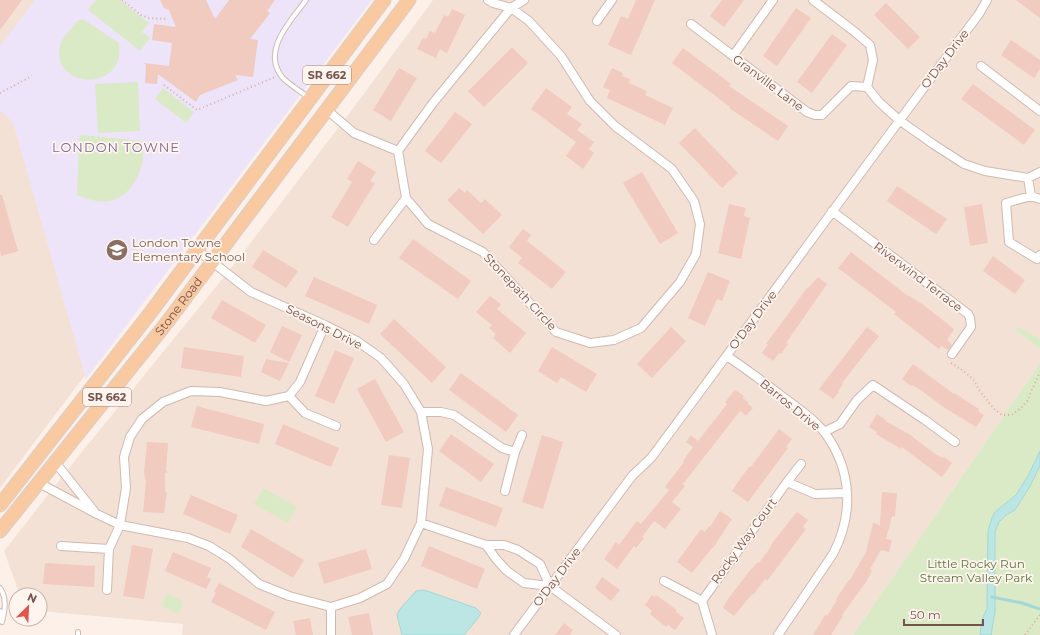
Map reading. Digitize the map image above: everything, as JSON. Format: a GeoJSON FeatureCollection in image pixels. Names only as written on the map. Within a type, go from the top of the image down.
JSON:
{"type":"FeatureCollection","features":[{"type":"Feature","properties":{"kind":"main road","name":"Stone Road"},"geometry":{"type":"LineString","coordinates":[[0,505],[151,312],[384,0]]}},
{"type":"Feature","properties":{"kind":"main road","name":"Stone Road"},"geometry":{"type":"LineString","coordinates":[[0,530],[212,263],[409,0]]}},
{"type":"Feature","properties":{"kind":"street","name":"Stonepath Circle"},"geometry":{"type":"LineString","coordinates":[[488,0],[493,3],[512,8]]}},
{"type":"Feature","properties":{"kind":"street","name":"Stonepath Circle"},"geometry":{"type":"LineString","coordinates":[[406,198],[428,224],[483,252],[556,332],[590,343],[614,340],[641,328],[680,282],[696,254],[700,224],[694,201],[672,169],[615,126],[590,101],[561,56],[529,22],[512,8],[507,0]]}},
{"type":"Feature","properties":{"kind":"street"},"geometry":{"type":"LineString","coordinates":[[374,240],[406,198],[398,151],[433,103],[512,8],[524,0]]}},
{"type":"Feature","properties":{"kind":"street"},"geometry":{"type":"LineString","coordinates":[[597,21],[612,0]]}},
{"type":"Feature","properties":{"kind":"street"},"geometry":{"type":"LineString","coordinates":[[733,56],[773,0]]}},
{"type":"Feature","properties":{"kind":"street"},"geometry":{"type":"LineString","coordinates":[[813,0],[870,45],[873,60],[867,86],[878,102],[899,120],[964,164],[985,171],[1028,178],[1040,172]]}},
{"type":"Feature","properties":{"kind":"street","name":"O'Day Drive"},"geometry":{"type":"LineString","coordinates":[[514,635],[632,476],[651,458],[727,356],[899,120],[979,14],[987,0]]}},
{"type":"Feature","properties":{"kind":"street","name":"Granville Lane"},"geometry":{"type":"LineString","coordinates":[[691,24],[807,112],[815,115],[822,115],[851,86],[867,86]]}},
{"type":"Feature","properties":{"kind":"street"},"geometry":{"type":"LineString","coordinates":[[981,66],[1040,111]]}},
{"type":"Feature","properties":{"kind":"street"},"geometry":{"type":"LineString","coordinates":[[327,110],[354,133],[398,151]]}},
{"type":"Feature","properties":{"kind":"street"},"geometry":{"type":"LineString","coordinates":[[1028,178],[1031,196]]}},
{"type":"Feature","properties":{"kind":"street"},"geometry":{"type":"LineString","coordinates":[[1040,199],[1031,196],[1006,203],[1009,242],[1037,258],[1040,255]]}},
{"type":"Feature","properties":{"kind":"street","name":"Riverwind Terrace"},"geometry":{"type":"LineString","coordinates":[[832,211],[968,314],[971,327],[951,358]]}},
{"type":"Feature","properties":{"kind":"street","name":"Seasons Drive"},"geometry":{"type":"LineString","coordinates":[[197,250],[251,292],[325,325],[357,342],[381,358],[404,384],[421,412],[428,449],[421,523],[404,559],[387,584],[360,598],[331,607]]}},
{"type":"Feature","properties":{"kind":"street"},"geometry":{"type":"LineString","coordinates":[[107,590],[109,549],[120,525],[126,488],[124,457],[130,437],[142,419],[163,402],[191,391],[220,392],[266,401],[289,396],[300,382],[325,325]]}},
{"type":"Feature","properties":{"kind":"street","name":"Barros Drive"},"geometry":{"type":"LineString","coordinates":[[727,356],[804,413],[824,432],[839,456],[846,478],[848,504],[846,520],[838,546],[778,635]]}},
{"type":"Feature","properties":{"kind":"street"},"geometry":{"type":"LineString","coordinates":[[824,432],[840,424],[857,400],[872,385],[925,420],[954,442]]}},
{"type":"Feature","properties":{"kind":"street"},"geometry":{"type":"LineString","coordinates":[[289,396],[305,413],[336,426]]}},
{"type":"Feature","properties":{"kind":"street"},"geometry":{"type":"LineString","coordinates":[[421,412],[454,415],[502,448],[516,452]]}},
{"type":"Feature","properties":{"kind":"street"},"geometry":{"type":"LineString","coordinates":[[504,491],[522,435]]}},
{"type":"Feature","properties":{"kind":"street"},"geometry":{"type":"LineString","coordinates":[[55,462],[97,514]]}},
{"type":"Feature","properties":{"kind":"street","name":"Rocky Way Court"},"geometry":{"type":"LineString","coordinates":[[702,601],[801,464]]}},
{"type":"Feature","properties":{"kind":"street"},"geometry":{"type":"LineString","coordinates":[[787,482],[815,494],[847,493]]}},
{"type":"Feature","properties":{"kind":"street"},"geometry":{"type":"LineString","coordinates":[[38,483],[120,525],[188,538],[209,546],[230,559],[260,584],[289,596],[331,607],[331,635]]}},
{"type":"Feature","properties":{"kind":"street"},"geometry":{"type":"LineString","coordinates":[[421,523],[486,545],[504,545],[518,550],[540,564],[550,586],[616,635]]}},
{"type":"Feature","properties":{"kind":"street"},"geometry":{"type":"LineString","coordinates":[[486,545],[496,559],[508,571],[524,583],[550,586]]}},
{"type":"Feature","properties":{"kind":"street"},"geometry":{"type":"LineString","coordinates":[[61,546],[109,549]]}},
{"type":"Feature","properties":{"kind":"street"},"geometry":{"type":"LineString","coordinates":[[664,581],[702,601],[712,635]]}},
{"type":"Feature","properties":{"kind":"lane"},"geometry":{"type":"LineString","coordinates":[[306,0],[280,36],[275,50],[276,64],[282,77],[310,98]]}},
{"type":"Feature","properties":{"kind":"lane"},"geometry":{"type":"LineString","coordinates":[[0,588],[5,601],[5,612],[2,622],[0,611]]}},
{"type":"Feature","properties":{"kind":"path"},"geometry":{"type":"LineString","coordinates":[[122,0],[141,15],[149,18],[168,19]]}},
{"type":"Feature","properties":{"kind":"path"},"geometry":{"type":"LineString","coordinates":[[164,85],[197,110],[281,74]]}},
{"type":"Feature","properties":{"kind":"path"},"geometry":{"type":"LineString","coordinates":[[0,93],[32,76]]}},
{"type":"Feature","properties":{"kind":"path"},"geometry":{"type":"LineString","coordinates":[[951,358],[973,379],[979,390],[994,409],[1002,415],[1011,415],[1021,408],[1027,401],[1040,372]]}},
{"type":"Feature","properties":{"kind":"path"},"geometry":{"type":"LineString","coordinates":[[1025,635],[1040,615]]}},
{"type":"Feature","properties":{"kind":"shaded area","name":"London Towne Elementary School"},"geometry":{"type":"Polygon","coordinates":[[[0,0],[368,0],[0,488],[0,0]]]}},
{"type":"Feature","properties":{"kind":"shaded area","name":"London Towne Elementary School"},"geometry":{"type":"Polygon","coordinates":[[[35,0],[372,0],[86,379],[13,122],[0,111],[0,46],[35,0]]]}},
{"type":"Feature","properties":{"kind":"shaded area"},"geometry":{"type":"Polygon","coordinates":[[[433,0],[1040,0],[1040,339],[1014,329],[1040,349],[1040,363],[853,635],[182,635],[183,624],[48,612],[48,587],[17,587],[4,551],[77,458],[236,262],[433,0]]]}},
{"type":"Feature","properties":{"kind":"green space"},"geometry":{"type":"Polygon","coordinates":[[[96,0],[120,0],[149,23],[142,32],[150,38],[140,51],[88,10],[96,0]]]}},
{"type":"Feature","properties":{"kind":"green space"},"geometry":{"type":"Polygon","coordinates":[[[83,19],[119,43],[118,59],[112,71],[101,77],[89,80],[76,77],[66,71],[60,60],[61,42],[78,20],[83,19]]]}},
{"type":"Feature","properties":{"kind":"green space"},"geometry":{"type":"Polygon","coordinates":[[[138,82],[140,131],[98,133],[95,84],[138,82]]]}},
{"type":"Feature","properties":{"kind":"green space"},"geometry":{"type":"Polygon","coordinates":[[[163,88],[194,112],[186,123],[155,99],[163,88]]]}},
{"type":"Feature","properties":{"kind":"green space"},"geometry":{"type":"Polygon","coordinates":[[[82,135],[142,141],[143,159],[141,168],[132,186],[119,198],[110,201],[97,201],[77,195],[79,138],[82,135]]]}},
{"type":"Feature","properties":{"kind":"green space"},"geometry":{"type":"Polygon","coordinates":[[[1021,328],[1040,339],[1040,349],[1014,329],[1021,328]]]}},
{"type":"Feature","properties":{"kind":"green space","name":"Little Rocky Run Stream Valley Park"},"geometry":{"type":"Polygon","coordinates":[[[1040,363],[1040,635],[853,635],[1040,363]]]}},
{"type":"Feature","properties":{"kind":"green space"},"geometry":{"type":"Polygon","coordinates":[[[263,488],[297,507],[288,523],[254,504],[263,488]]]}},
{"type":"Feature","properties":{"kind":"green space"},"geometry":{"type":"Polygon","coordinates":[[[170,594],[182,601],[183,605],[178,613],[175,613],[161,604],[166,595],[170,594]]]}},
{"type":"Feature","properties":{"kind":"water"},"geometry":{"type":"Polygon","coordinates":[[[1040,451],[1040,466],[1029,488],[1015,510],[1006,515],[999,522],[995,532],[995,612],[991,635],[980,635],[982,619],[987,609],[988,531],[992,518],[995,512],[1016,495],[1028,476],[1040,451]]]}},
{"type":"Feature","properties":{"kind":"water"},"geometry":{"type":"Polygon","coordinates":[[[424,590],[476,608],[481,613],[464,635],[402,635],[397,615],[400,609],[416,591],[424,590]]]}},
{"type":"Feature","properties":{"kind":"building"},"geometry":{"type":"Polygon","coordinates":[[[0,0],[22,0],[0,30],[0,0]]]}},
{"type":"Feature","properties":{"kind":"building"},"geometry":{"type":"Polygon","coordinates":[[[160,0],[206,0],[215,19],[229,0],[275,0],[267,11],[270,13],[250,39],[258,40],[253,77],[235,75],[238,80],[200,95],[196,102],[158,74],[157,84],[145,83],[146,65],[144,63],[169,66],[172,43],[152,40],[154,24],[176,27],[169,10],[164,8],[160,0]]]}},
{"type":"Feature","properties":{"kind":"building"},"geometry":{"type":"Polygon","coordinates":[[[636,0],[655,0],[631,55],[608,45],[621,16],[628,19],[636,0]]]}},
{"type":"Feature","properties":{"kind":"building"},"geometry":{"type":"Polygon","coordinates":[[[722,0],[744,0],[724,27],[710,16],[722,0]]]}},
{"type":"Feature","properties":{"kind":"building"},"geometry":{"type":"Polygon","coordinates":[[[1016,0],[1040,0],[1040,18],[1016,0]]]}},
{"type":"Feature","properties":{"kind":"building"},"geometry":{"type":"Polygon","coordinates":[[[886,3],[920,37],[908,49],[874,15],[886,3]]]}},
{"type":"Feature","properties":{"kind":"building"},"geometry":{"type":"Polygon","coordinates":[[[796,8],[811,18],[777,66],[763,56],[796,8]]]}},
{"type":"Feature","properties":{"kind":"building"},"geometry":{"type":"Polygon","coordinates":[[[452,9],[465,15],[447,53],[440,49],[436,58],[417,49],[423,38],[426,39],[430,31],[435,33],[444,15],[448,17],[452,9]]]}},
{"type":"Feature","properties":{"kind":"building"},"geometry":{"type":"Polygon","coordinates":[[[832,34],[847,45],[812,93],[797,82],[832,34]]]}},
{"type":"Feature","properties":{"kind":"building"},"geometry":{"type":"Polygon","coordinates":[[[1011,40],[1040,60],[1040,69],[1034,78],[1001,55],[1011,40]]]}},
{"type":"Feature","properties":{"kind":"building"},"geometry":{"type":"Polygon","coordinates":[[[512,47],[528,63],[484,107],[468,91],[512,47]]]}},
{"type":"Feature","properties":{"kind":"building"},"geometry":{"type":"Polygon","coordinates":[[[683,48],[731,84],[729,86],[788,126],[778,141],[729,108],[730,107],[672,63],[683,48]]]}},
{"type":"Feature","properties":{"kind":"building"},"geometry":{"type":"Polygon","coordinates":[[[399,68],[417,78],[391,121],[373,110],[399,68]]]}},
{"type":"Feature","properties":{"kind":"building"},"geometry":{"type":"Polygon","coordinates":[[[612,68],[623,73],[622,76],[630,79],[629,83],[647,91],[645,95],[673,108],[665,125],[607,98],[610,90],[603,87],[612,68]]]}},
{"type":"Feature","properties":{"kind":"building"},"geometry":{"type":"Polygon","coordinates":[[[973,84],[1035,130],[1024,145],[961,99],[973,84]]]}},
{"type":"Feature","properties":{"kind":"building"},"geometry":{"type":"Polygon","coordinates":[[[546,88],[572,107],[567,114],[582,124],[577,130],[594,142],[589,149],[594,153],[583,169],[566,156],[576,142],[531,109],[546,88]]]}},
{"type":"Feature","properties":{"kind":"building"},"geometry":{"type":"Polygon","coordinates":[[[455,112],[472,124],[441,163],[425,151],[455,112]]]}},
{"type":"Feature","properties":{"kind":"building"},"geometry":{"type":"Polygon","coordinates":[[[695,128],[738,173],[722,188],[679,143],[695,128]]]}},
{"type":"Feature","properties":{"kind":"building"},"geometry":{"type":"Polygon","coordinates":[[[358,161],[376,172],[370,181],[375,183],[348,227],[331,217],[352,182],[347,179],[358,161]]]}},
{"type":"Feature","properties":{"kind":"building"},"geometry":{"type":"Polygon","coordinates":[[[642,172],[678,233],[660,244],[623,183],[642,172]]]}},
{"type":"Feature","properties":{"kind":"building"},"geometry":{"type":"Polygon","coordinates":[[[897,186],[947,219],[936,234],[887,201],[897,186]]]}},
{"type":"Feature","properties":{"kind":"building"},"geometry":{"type":"Polygon","coordinates":[[[459,188],[465,193],[467,190],[481,203],[485,199],[502,215],[483,234],[447,200],[459,188]]]}},
{"type":"Feature","properties":{"kind":"building"},"geometry":{"type":"Polygon","coordinates":[[[0,195],[2,195],[18,251],[1,256],[0,251],[0,195]]]}},
{"type":"Feature","properties":{"kind":"building"},"geometry":{"type":"Polygon","coordinates":[[[729,204],[746,208],[744,216],[750,218],[741,259],[718,253],[729,204]]]}},
{"type":"Feature","properties":{"kind":"building"},"geometry":{"type":"Polygon","coordinates":[[[982,204],[988,243],[970,246],[964,207],[982,204]]]}},
{"type":"Feature","properties":{"kind":"building"},"geometry":{"type":"Polygon","coordinates":[[[523,229],[531,235],[527,241],[566,272],[552,289],[518,263],[522,258],[509,247],[523,229]]]}},
{"type":"Feature","properties":{"kind":"building"},"geometry":{"type":"Polygon","coordinates":[[[413,239],[471,281],[458,299],[399,258],[413,239]]]}},
{"type":"Feature","properties":{"kind":"building"},"geometry":{"type":"Polygon","coordinates":[[[263,250],[298,271],[286,288],[252,267],[263,250]]]}},
{"type":"Feature","properties":{"kind":"building"},"geometry":{"type":"Polygon","coordinates":[[[851,252],[954,329],[947,340],[952,345],[948,350],[941,346],[939,349],[894,314],[896,312],[838,268],[851,252]]]}},
{"type":"Feature","properties":{"kind":"building"},"geometry":{"type":"Polygon","coordinates":[[[993,256],[1025,280],[1015,294],[983,271],[993,256]]]}},
{"type":"Feature","properties":{"kind":"building"},"geometry":{"type":"Polygon","coordinates":[[[708,272],[730,281],[722,301],[717,299],[705,326],[688,318],[708,272]]]}},
{"type":"Feature","properties":{"kind":"building"},"geometry":{"type":"Polygon","coordinates":[[[314,277],[377,305],[369,324],[305,296],[314,277]]]}},
{"type":"Feature","properties":{"kind":"building"},"geometry":{"type":"Polygon","coordinates":[[[818,277],[827,284],[786,343],[788,344],[781,354],[779,353],[773,361],[762,353],[768,344],[766,344],[807,288],[818,277]]]}},
{"type":"Feature","properties":{"kind":"building"},"geometry":{"type":"Polygon","coordinates":[[[490,296],[501,304],[497,309],[526,333],[510,353],[493,338],[496,334],[489,328],[492,325],[476,312],[490,296]]]}},
{"type":"Feature","properties":{"kind":"building"},"geometry":{"type":"Polygon","coordinates":[[[222,300],[266,325],[255,343],[211,318],[222,300]]]}},
{"type":"Feature","properties":{"kind":"building"},"geometry":{"type":"Polygon","coordinates":[[[394,319],[446,367],[432,383],[380,334],[394,319]]]}},
{"type":"Feature","properties":{"kind":"building"},"geometry":{"type":"Polygon","coordinates":[[[282,326],[302,335],[289,362],[270,352],[282,326]]]}},
{"type":"Feature","properties":{"kind":"building"},"geometry":{"type":"Polygon","coordinates":[[[671,327],[686,341],[652,378],[637,364],[671,327]]]}},
{"type":"Feature","properties":{"kind":"building"},"geometry":{"type":"Polygon","coordinates":[[[867,327],[879,336],[842,383],[843,384],[838,391],[839,392],[833,399],[819,389],[867,327]]]}},
{"type":"Feature","properties":{"kind":"building"},"geometry":{"type":"Polygon","coordinates":[[[184,347],[244,356],[241,377],[181,368],[184,347]]]}},
{"type":"Feature","properties":{"kind":"building"},"geometry":{"type":"Polygon","coordinates":[[[552,347],[597,374],[586,392],[561,377],[557,383],[538,371],[552,347]]]}},
{"type":"Feature","properties":{"kind":"building"},"geometry":{"type":"Polygon","coordinates":[[[335,350],[354,358],[334,404],[315,396],[335,350]]]}},
{"type":"Feature","properties":{"kind":"building"},"geometry":{"type":"Polygon","coordinates":[[[266,359],[289,363],[280,381],[261,372],[266,359]]]}},
{"type":"Feature","properties":{"kind":"building"},"geometry":{"type":"Polygon","coordinates":[[[913,364],[954,394],[979,409],[978,411],[984,415],[976,427],[902,379],[913,364]]]}},
{"type":"Feature","properties":{"kind":"building"},"geometry":{"type":"Polygon","coordinates":[[[461,373],[518,415],[506,432],[449,390],[461,373]]]}},
{"type":"Feature","properties":{"kind":"building"},"geometry":{"type":"Polygon","coordinates":[[[375,379],[404,432],[386,442],[357,389],[375,379]]]}},
{"type":"Feature","properties":{"kind":"building"},"geometry":{"type":"Polygon","coordinates":[[[735,390],[744,396],[743,398],[753,408],[746,416],[740,411],[683,484],[685,486],[672,502],[681,509],[665,529],[654,521],[642,537],[644,538],[636,548],[634,546],[617,569],[604,559],[616,542],[619,545],[637,521],[641,524],[669,490],[665,487],[684,462],[683,461],[693,447],[686,442],[691,435],[698,441],[727,404],[725,402],[735,390]]]}},
{"type":"Feature","properties":{"kind":"building"},"geometry":{"type":"Polygon","coordinates":[[[197,406],[264,424],[259,444],[191,427],[197,406]]]}},
{"type":"Feature","properties":{"kind":"building"},"geometry":{"type":"Polygon","coordinates":[[[877,414],[886,420],[885,421],[909,434],[935,454],[943,458],[944,457],[952,463],[942,477],[902,447],[901,449],[876,434],[877,432],[869,427],[877,414]]]}},
{"type":"Feature","properties":{"kind":"building"},"geometry":{"type":"Polygon","coordinates":[[[283,424],[339,448],[331,467],[275,444],[283,424]]]}},
{"type":"Feature","properties":{"kind":"building"},"geometry":{"type":"Polygon","coordinates":[[[779,429],[792,439],[786,447],[788,448],[748,502],[732,491],[779,429]]]}},
{"type":"Feature","properties":{"kind":"building"},"geometry":{"type":"Polygon","coordinates":[[[451,434],[494,464],[481,482],[439,451],[451,434]]]}},
{"type":"Feature","properties":{"kind":"building"},"geometry":{"type":"Polygon","coordinates":[[[542,435],[563,442],[543,509],[522,502],[542,435]]]}},
{"type":"Feature","properties":{"kind":"building"},"geometry":{"type":"Polygon","coordinates":[[[147,442],[168,443],[166,471],[168,472],[165,473],[165,492],[167,492],[164,513],[143,512],[146,482],[144,472],[147,442]]]}},
{"type":"Feature","properties":{"kind":"building"},"geometry":{"type":"Polygon","coordinates":[[[389,455],[410,458],[402,508],[381,505],[389,455]]]}},
{"type":"Feature","properties":{"kind":"building"},"geometry":{"type":"Polygon","coordinates":[[[446,487],[503,508],[496,527],[439,506],[446,487]]]}},
{"type":"Feature","properties":{"kind":"building"},"geometry":{"type":"Polygon","coordinates":[[[882,492],[897,493],[895,517],[892,516],[886,539],[892,540],[889,552],[881,550],[870,569],[872,571],[866,582],[842,615],[843,616],[831,635],[813,635],[825,615],[827,616],[837,600],[836,599],[850,580],[866,552],[873,523],[880,525],[882,492]]]}},
{"type":"Feature","properties":{"kind":"building"},"geometry":{"type":"Polygon","coordinates":[[[191,495],[238,515],[230,534],[183,514],[191,495]]]}},
{"type":"Feature","properties":{"kind":"building"},"geometry":{"type":"Polygon","coordinates":[[[720,511],[732,519],[713,548],[692,573],[677,562],[701,529],[705,532],[720,511]]]}},
{"type":"Feature","properties":{"kind":"building"},"geometry":{"type":"Polygon","coordinates":[[[797,512],[808,520],[803,527],[806,529],[767,581],[765,579],[734,616],[723,608],[728,599],[751,569],[758,562],[759,563],[773,542],[797,512]]]}},
{"type":"Feature","properties":{"kind":"building"},"geometry":{"type":"Polygon","coordinates":[[[251,529],[304,560],[293,578],[241,547],[251,529]]]}},
{"type":"Feature","properties":{"kind":"building"},"geometry":{"type":"Polygon","coordinates":[[[132,545],[153,549],[144,599],[123,596],[132,545]]]}},
{"type":"Feature","properties":{"kind":"building"},"geometry":{"type":"Polygon","coordinates":[[[429,546],[485,569],[477,589],[421,566],[429,546]]]}},
{"type":"Feature","properties":{"kind":"building"},"geometry":{"type":"Polygon","coordinates":[[[366,549],[372,569],[324,584],[318,563],[366,549]]]}},
{"type":"Feature","properties":{"kind":"building"},"geometry":{"type":"Polygon","coordinates":[[[173,552],[211,568],[207,577],[211,579],[206,589],[165,571],[173,552]]]}},
{"type":"Feature","properties":{"kind":"building"},"geometry":{"type":"Polygon","coordinates":[[[45,563],[95,566],[94,587],[43,584],[45,563]]]}},
{"type":"Feature","properties":{"kind":"building"},"geometry":{"type":"Polygon","coordinates":[[[602,577],[620,590],[611,601],[595,588],[602,577]]]}},
{"type":"Feature","properties":{"kind":"building"},"geometry":{"type":"Polygon","coordinates":[[[219,583],[275,612],[266,630],[211,602],[219,583]]]}},
{"type":"Feature","properties":{"kind":"building"},"geometry":{"type":"Polygon","coordinates":[[[652,595],[655,597],[656,595],[674,608],[677,611],[676,612],[684,618],[675,630],[668,625],[666,627],[650,614],[652,611],[645,605],[652,595]]]}},
{"type":"Feature","properties":{"kind":"building"},"geometry":{"type":"Polygon","coordinates":[[[369,613],[373,635],[352,635],[348,617],[369,613]]]}},
{"type":"Feature","properties":{"kind":"building"},"geometry":{"type":"Polygon","coordinates":[[[310,618],[313,635],[296,635],[293,621],[310,618]]]}},
{"type":"Feature","properties":{"kind":"building"},"geometry":{"type":"Polygon","coordinates":[[[564,623],[573,630],[570,635],[555,635],[564,623]]]}},
{"type":"Feature","properties":{"kind":"waterway"},"geometry":{"type":"LineString","coordinates":[[992,597],[1022,603],[1040,609]]}},
{"type":"Feature","properties":{"kind":"place","name":"London Towne Elementary School"},"geometry":{"type":"Point","coordinates":[117,250]}},
{"type":"Feature","properties":{"kind":"district","name":"LONDON TOWNE"},"geometry":{"type":"Point","coordinates":[116,147]}}]}
